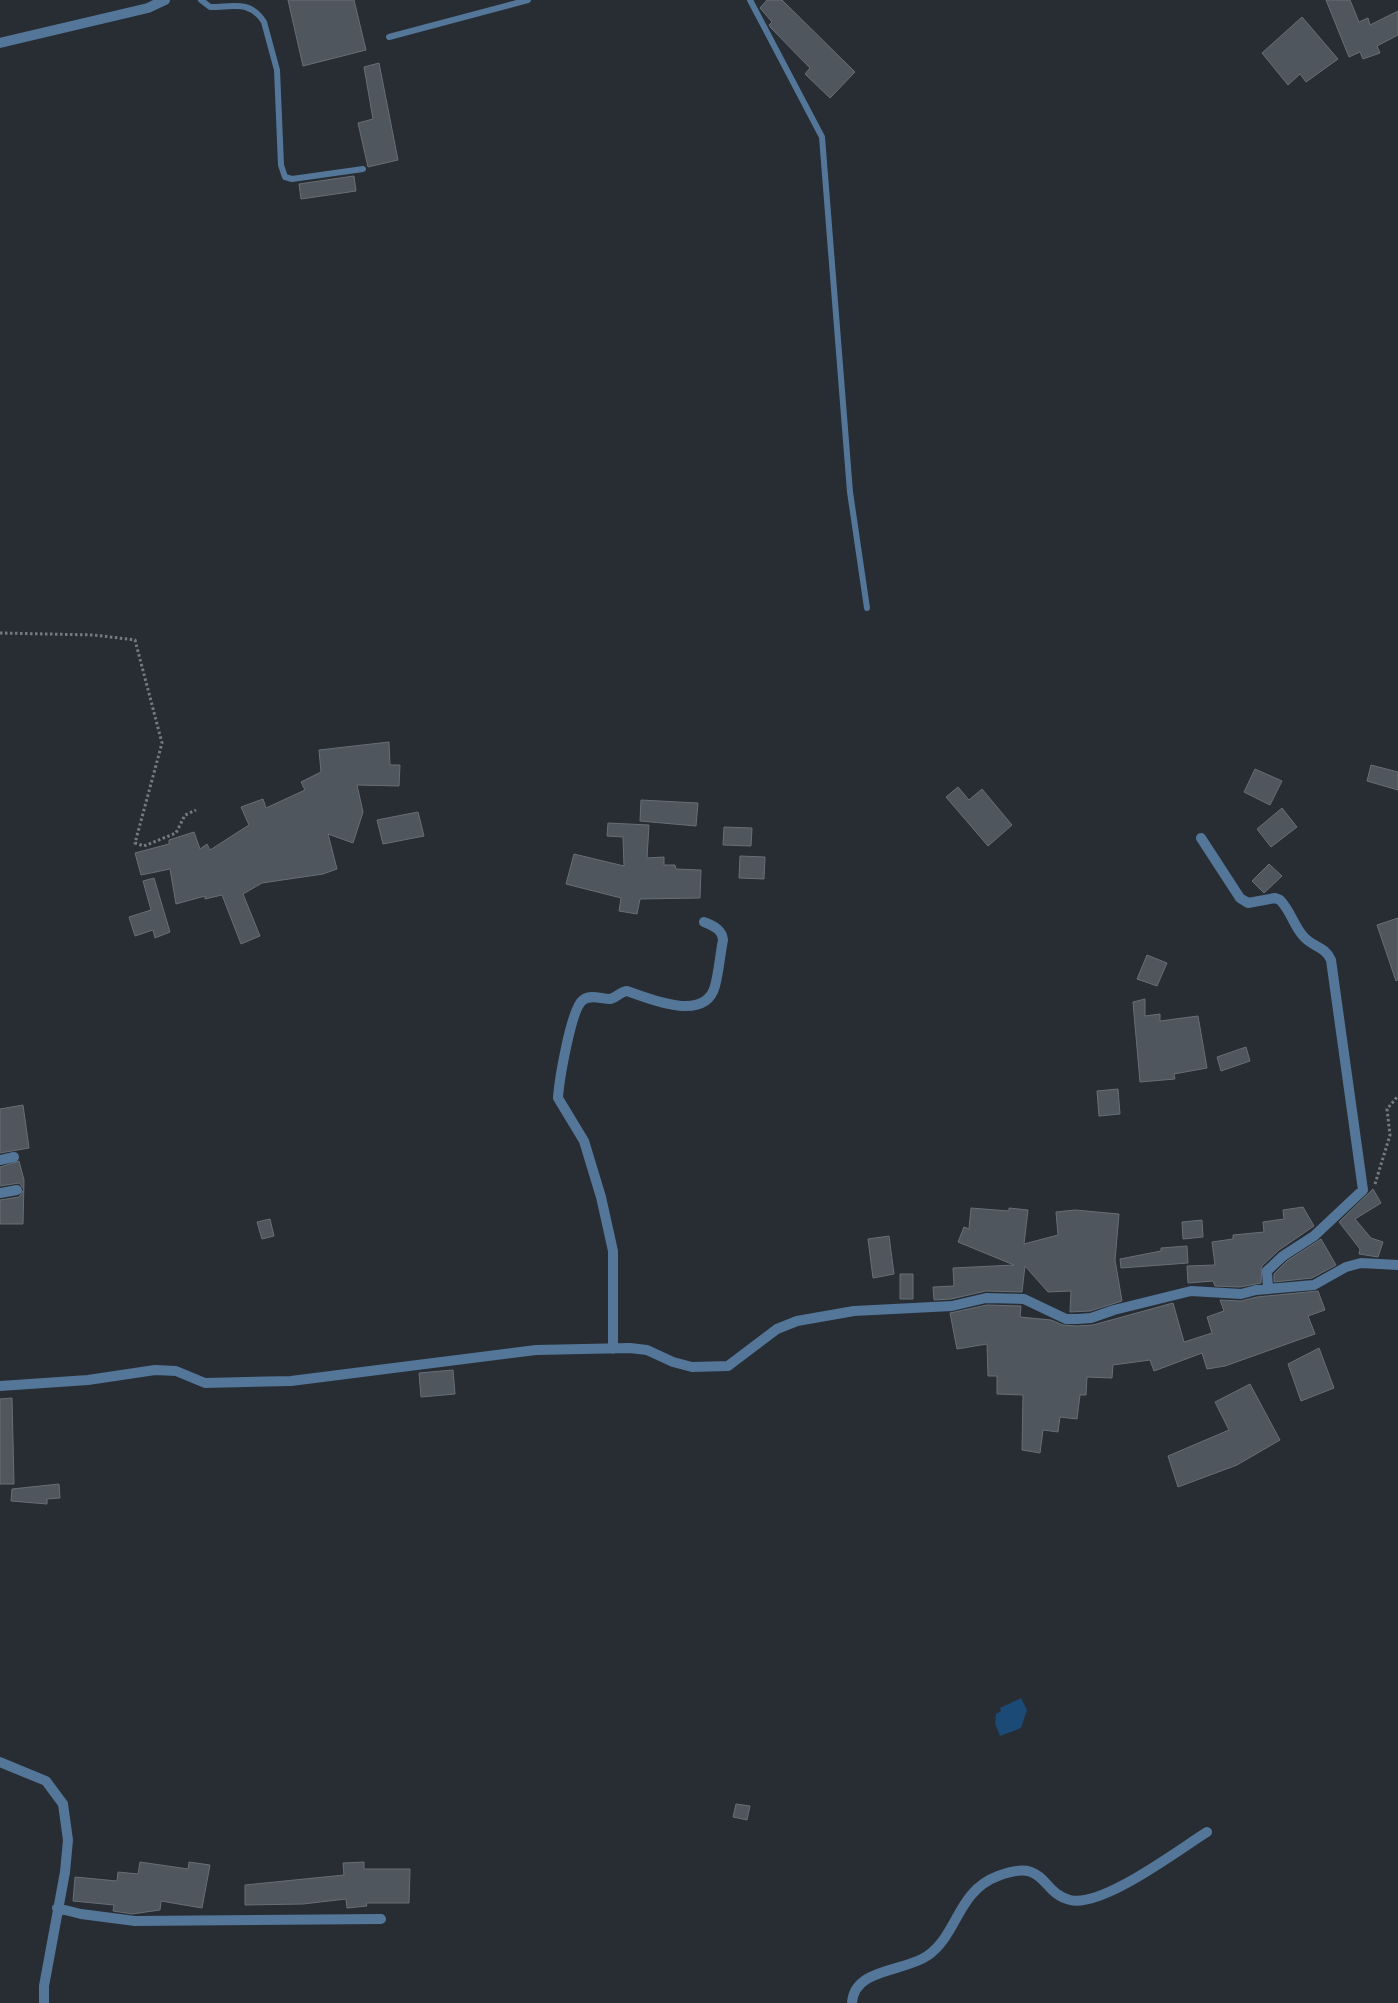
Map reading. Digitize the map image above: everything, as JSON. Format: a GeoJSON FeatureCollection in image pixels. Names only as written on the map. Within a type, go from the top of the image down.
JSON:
{"type":"FeatureCollection","features":[{"type":"Feature","properties":{"kind":"street"},"geometry":{"type":"LineString","coordinates":[[0,43],[141,10],[165,0]]}},
{"type":"Feature","properties":{"kind":"street"},"geometry":{"type":"LineString","coordinates":[[1201,838],[1240,898],[1248,903],[1275,898],[1280,900],[1302,935],[1311,945],[1324,949],[1329,954],[1363,1190],[1314,1236],[1283,1256],[1267,1271],[1268,1289]]}},
{"type":"Feature","properties":{"kind":"street"},"geometry":{"type":"LineString","coordinates":[[613,1349],[613,1251],[584,1141],[558,1098],[569,1037],[577,1007],[583,1000],[590,997],[609,999],[627,991],[662,1002],[686,1005],[700,1005],[710,998],[715,986],[723,940],[722,934],[718,929],[704,922]]}},
{"type":"Feature","properties":{"kind":"street"},"geometry":{"type":"LineString","coordinates":[[0,1160],[14,1157]]}},
{"type":"Feature","properties":{"kind":"street"},"geometry":{"type":"LineString","coordinates":[[0,1193],[17,1190]]}},
{"type":"Feature","properties":{"kind":"street"},"geometry":{"type":"LineString","coordinates":[[0,1386],[88,1380],[155,1370],[176,1371],[205,1382],[291,1381],[536,1350],[630,1348],[647,1350],[673,1362],[692,1367],[728,1366],[777,1329],[797,1321],[854,1311],[952,1306],[986,1298],[1024,1299],[1066,1319],[1091,1318],[1114,1310],[1191,1291],[1241,1294],[1268,1289],[1314,1285],[1346,1268],[1360,1263],[1398,1265]]}},
{"type":"Feature","properties":{"kind":"street"},"geometry":{"type":"LineString","coordinates":[[0,1762],[46,1781],[63,1804],[68,1840],[44,1986],[44,2003]]}},
{"type":"Feature","properties":{"kind":"street"},"geometry":{"type":"LineString","coordinates":[[852,2003],[854,1991],[869,1977],[906,1967],[926,1957],[942,1945],[970,1896],[978,1886],[997,1876],[1020,1871],[1037,1873],[1062,1897],[1080,1901],[1092,1899],[1116,1889],[1206,1832]]}},
{"type":"Feature","properties":{"kind":"street"},"geometry":{"type":"LineString","coordinates":[[57,1908],[81,1914],[135,1921],[381,1919]]}},
{"type":"Feature","properties":{"kind":"lane"},"geometry":{"type":"LineString","coordinates":[[201,0],[210,8],[241,3],[249,5],[260,14],[264,22],[277,70],[280,165],[285,177],[292,179],[363,170]]}},
{"type":"Feature","properties":{"kind":"lane"},"geometry":{"type":"LineString","coordinates":[[388,37],[528,0]]}},
{"type":"Feature","properties":{"kind":"lane"},"geometry":{"type":"LineString","coordinates":[[750,0],[822,137],[850,492],[867,608]]}},
{"type":"Feature","properties":{"kind":"path"},"geometry":{"type":"LineString","coordinates":[[0,633],[94,635],[136,640],[162,743],[135,843],[144,846],[176,833],[185,815],[196,810]]}},
{"type":"Feature","properties":{"kind":"path"},"geometry":{"type":"LineString","coordinates":[[1362,1184],[1376,1184],[1390,1134],[1387,1109],[1398,1096]]}},
{"type":"Feature","properties":{"kind":"water"},"geometry":{"type":"Polygon","coordinates":[[[1021,1698],[1027,1710],[1021,1728],[1000,1736],[995,1723],[996,1714],[1001,1711],[1000,1708],[1021,1698]]]}},
{"type":"Feature","properties":{"kind":"building"},"geometry":{"type":"Polygon","coordinates":[[[288,0],[354,0],[366,50],[303,66],[288,0]]]}},
{"type":"Feature","properties":{"kind":"building"},"geometry":{"type":"Polygon","coordinates":[[[767,0],[782,0],[855,72],[830,98],[805,74],[810,68],[769,25],[772,22],[760,8],[767,0]]]}},
{"type":"Feature","properties":{"kind":"building"},"geometry":{"type":"Polygon","coordinates":[[[1326,0],[1350,0],[1359,22],[1368,18],[1370,25],[1398,11],[1398,35],[1377,46],[1380,53],[1363,59],[1360,52],[1349,57],[1326,0]]]}},
{"type":"Feature","properties":{"kind":"building"},"geometry":{"type":"Polygon","coordinates":[[[1302,17],[1338,59],[1306,82],[1300,74],[1288,85],[1262,53],[1302,17]]]}},
{"type":"Feature","properties":{"kind":"building"},"geometry":{"type":"Polygon","coordinates":[[[379,63],[398,160],[368,167],[358,123],[373,119],[364,67],[379,63]]]}},
{"type":"Feature","properties":{"kind":"building"},"geometry":{"type":"Polygon","coordinates":[[[354,176],[356,191],[301,199],[299,184],[354,176]]]}},
{"type":"Feature","properties":{"kind":"building"},"geometry":{"type":"Polygon","coordinates":[[[389,742],[390,765],[400,765],[399,786],[357,785],[363,812],[353,843],[328,834],[337,869],[323,874],[262,883],[243,894],[260,936],[241,944],[222,895],[205,899],[205,896],[176,904],[170,869],[141,875],[135,853],[169,844],[169,840],[194,832],[200,849],[207,844],[210,850],[249,825],[241,807],[263,799],[266,808],[305,790],[301,782],[321,772],[319,750],[389,742]]]}},
{"type":"Feature","properties":{"kind":"building"},"geometry":{"type":"Polygon","coordinates":[[[1371,765],[1398,772],[1398,790],[1367,781],[1371,765]]]}},
{"type":"Feature","properties":{"kind":"building"},"geometry":{"type":"Polygon","coordinates":[[[1255,769],[1282,781],[1270,805],[1244,792],[1255,769]]]}},
{"type":"Feature","properties":{"kind":"building"},"geometry":{"type":"Polygon","coordinates":[[[958,787],[969,800],[982,789],[1012,825],[988,846],[946,797],[958,787]]]}},
{"type":"Feature","properties":{"kind":"building"},"geometry":{"type":"Polygon","coordinates":[[[641,800],[698,803],[696,826],[640,821],[641,800]]]}},
{"type":"Feature","properties":{"kind":"building"},"geometry":{"type":"Polygon","coordinates":[[[1282,808],[1297,827],[1271,847],[1257,829],[1282,808]]]}},
{"type":"Feature","properties":{"kind":"building"},"geometry":{"type":"Polygon","coordinates":[[[418,812],[424,836],[383,844],[377,820],[418,812]]]}},
{"type":"Feature","properties":{"kind":"building"},"geometry":{"type":"Polygon","coordinates":[[[608,823],[649,825],[647,858],[664,857],[664,865],[675,865],[676,869],[701,870],[700,898],[640,899],[637,914],[619,911],[621,898],[566,884],[574,854],[624,866],[623,837],[607,836],[608,823]]]}},
{"type":"Feature","properties":{"kind":"building"},"geometry":{"type":"Polygon","coordinates":[[[724,827],[752,828],[751,846],[723,845],[724,827]]]}},
{"type":"Feature","properties":{"kind":"building"},"geometry":{"type":"Polygon","coordinates":[[[740,856],[765,857],[764,879],[739,878],[740,856]]]}},
{"type":"Feature","properties":{"kind":"building"},"geometry":{"type":"Polygon","coordinates":[[[1269,864],[1282,876],[1264,893],[1252,881],[1269,864]]]}},
{"type":"Feature","properties":{"kind":"building"},"geometry":{"type":"Polygon","coordinates":[[[154,878],[170,932],[155,938],[153,930],[135,936],[129,917],[151,910],[143,881],[154,878]]]}},
{"type":"Feature","properties":{"kind":"building"},"geometry":{"type":"Polygon","coordinates":[[[1398,918],[1398,980],[1396,981],[1377,925],[1398,918]]]}},
{"type":"Feature","properties":{"kind":"building"},"geometry":{"type":"Polygon","coordinates":[[[1147,955],[1167,963],[1157,986],[1137,979],[1147,955]]]}},
{"type":"Feature","properties":{"kind":"building"},"geometry":{"type":"Polygon","coordinates":[[[1145,999],[1145,1016],[1160,1014],[1160,1021],[1198,1016],[1207,1068],[1174,1074],[1175,1079],[1140,1082],[1133,1002],[1145,999]]]}},
{"type":"Feature","properties":{"kind":"building"},"geometry":{"type":"Polygon","coordinates":[[[1246,1047],[1250,1061],[1221,1071],[1217,1057],[1246,1047]]]}},
{"type":"Feature","properties":{"kind":"building"},"geometry":{"type":"Polygon","coordinates":[[[1118,1089],[1120,1114],[1099,1116],[1097,1091],[1118,1089]]]}},
{"type":"Feature","properties":{"kind":"building"},"geometry":{"type":"Polygon","coordinates":[[[23,1105],[29,1148],[0,1153],[0,1109],[23,1105]]]}},
{"type":"Feature","properties":{"kind":"building"},"geometry":{"type":"Polygon","coordinates":[[[19,1161],[24,1180],[24,1189],[19,1183],[0,1186],[0,1167],[19,1161]]]}},
{"type":"Feature","properties":{"kind":"building"},"geometry":{"type":"Polygon","coordinates":[[[24,1189],[23,1224],[0,1224],[0,1200],[19,1197],[24,1189]]]}},
{"type":"Feature","properties":{"kind":"building"},"geometry":{"type":"Polygon","coordinates":[[[1373,1189],[1381,1203],[1355,1219],[1371,1238],[1383,1242],[1378,1257],[1359,1254],[1360,1249],[1339,1222],[1373,1189]]]}},
{"type":"Feature","properties":{"kind":"building"},"geometry":{"type":"Polygon","coordinates":[[[1303,1207],[1314,1226],[1279,1250],[1262,1266],[1261,1283],[1240,1287],[1215,1286],[1213,1281],[1188,1283],[1187,1266],[1215,1265],[1212,1242],[1233,1239],[1233,1235],[1264,1232],[1263,1222],[1284,1219],[1283,1210],[1303,1207]]]}},
{"type":"Feature","properties":{"kind":"building"},"geometry":{"type":"Polygon","coordinates":[[[971,1208],[1009,1211],[1009,1208],[1028,1210],[1024,1244],[1058,1235],[1056,1212],[1075,1210],[1119,1214],[1115,1260],[1122,1301],[1090,1311],[1070,1312],[1071,1291],[1048,1292],[1025,1266],[1022,1292],[986,1291],[951,1299],[934,1300],[933,1287],[954,1286],[953,1268],[1014,1265],[958,1242],[964,1227],[969,1229],[971,1208]]]}},
{"type":"Feature","properties":{"kind":"building"},"geometry":{"type":"Polygon","coordinates":[[[270,1219],[274,1236],[262,1239],[257,1222],[270,1219]]]}},
{"type":"Feature","properties":{"kind":"building"},"geometry":{"type":"Polygon","coordinates":[[[1202,1220],[1203,1237],[1183,1239],[1182,1222],[1202,1220]]]}},
{"type":"Feature","properties":{"kind":"building"},"geometry":{"type":"Polygon","coordinates":[[[889,1236],[894,1274],[873,1278],[868,1239],[889,1236]]]}},
{"type":"Feature","properties":{"kind":"building"},"geometry":{"type":"Polygon","coordinates":[[[1321,1239],[1336,1265],[1312,1278],[1274,1282],[1274,1274],[1287,1261],[1321,1239]]]}},
{"type":"Feature","properties":{"kind":"building"},"geometry":{"type":"Polygon","coordinates":[[[1187,1246],[1188,1263],[1121,1268],[1120,1259],[1161,1251],[1161,1248],[1187,1246]]]}},
{"type":"Feature","properties":{"kind":"building"},"geometry":{"type":"Polygon","coordinates":[[[900,1274],[913,1274],[913,1299],[900,1299],[900,1274]]]}},
{"type":"Feature","properties":{"kind":"building"},"geometry":{"type":"Polygon","coordinates":[[[1318,1291],[1325,1310],[1308,1316],[1315,1334],[1225,1366],[1207,1369],[1202,1353],[1154,1371],[1150,1360],[1113,1365],[1112,1378],[1087,1377],[1086,1395],[1080,1395],[1077,1419],[1060,1417],[1058,1432],[1043,1430],[1040,1453],[1022,1450],[1023,1395],[997,1394],[997,1376],[988,1376],[987,1344],[957,1349],[950,1313],[987,1305],[1021,1306],[1020,1317],[1051,1320],[1063,1325],[1077,1326],[1093,1325],[1173,1303],[1184,1342],[1212,1333],[1207,1317],[1224,1311],[1220,1300],[1241,1301],[1257,1297],[1318,1291]]]}},
{"type":"Feature","properties":{"kind":"building"},"geometry":{"type":"Polygon","coordinates":[[[1319,1348],[1334,1388],[1301,1401],[1288,1364],[1319,1348]]]}},
{"type":"Feature","properties":{"kind":"building"},"geometry":{"type":"Polygon","coordinates":[[[453,1370],[455,1394],[421,1397],[419,1373],[453,1370]]]}},
{"type":"Feature","properties":{"kind":"building"},"geometry":{"type":"Polygon","coordinates":[[[1250,1384],[1280,1440],[1237,1465],[1178,1487],[1168,1456],[1229,1430],[1215,1402],[1250,1384]]]}},
{"type":"Feature","properties":{"kind":"building"},"geometry":{"type":"Polygon","coordinates":[[[12,1398],[14,1484],[0,1484],[0,1399],[12,1398]]]}},
{"type":"Feature","properties":{"kind":"building"},"geometry":{"type":"Polygon","coordinates":[[[59,1484],[60,1498],[47,1499],[47,1504],[11,1501],[12,1489],[59,1484]]]}},
{"type":"Feature","properties":{"kind":"building"},"geometry":{"type":"Polygon","coordinates":[[[736,1804],[750,1806],[747,1820],[733,1817],[736,1804]]]}},
{"type":"Feature","properties":{"kind":"building"},"geometry":{"type":"Polygon","coordinates":[[[140,1862],[188,1869],[189,1862],[210,1865],[202,1908],[161,1901],[160,1910],[132,1914],[113,1911],[114,1905],[73,1901],[75,1877],[117,1881],[118,1872],[138,1874],[140,1862]]]}},
{"type":"Feature","properties":{"kind":"building"},"geometry":{"type":"Polygon","coordinates":[[[364,1862],[364,1869],[410,1869],[409,1903],[366,1903],[367,1906],[347,1908],[346,1899],[303,1904],[245,1905],[245,1885],[344,1875],[343,1863],[364,1862]]]}}]}
